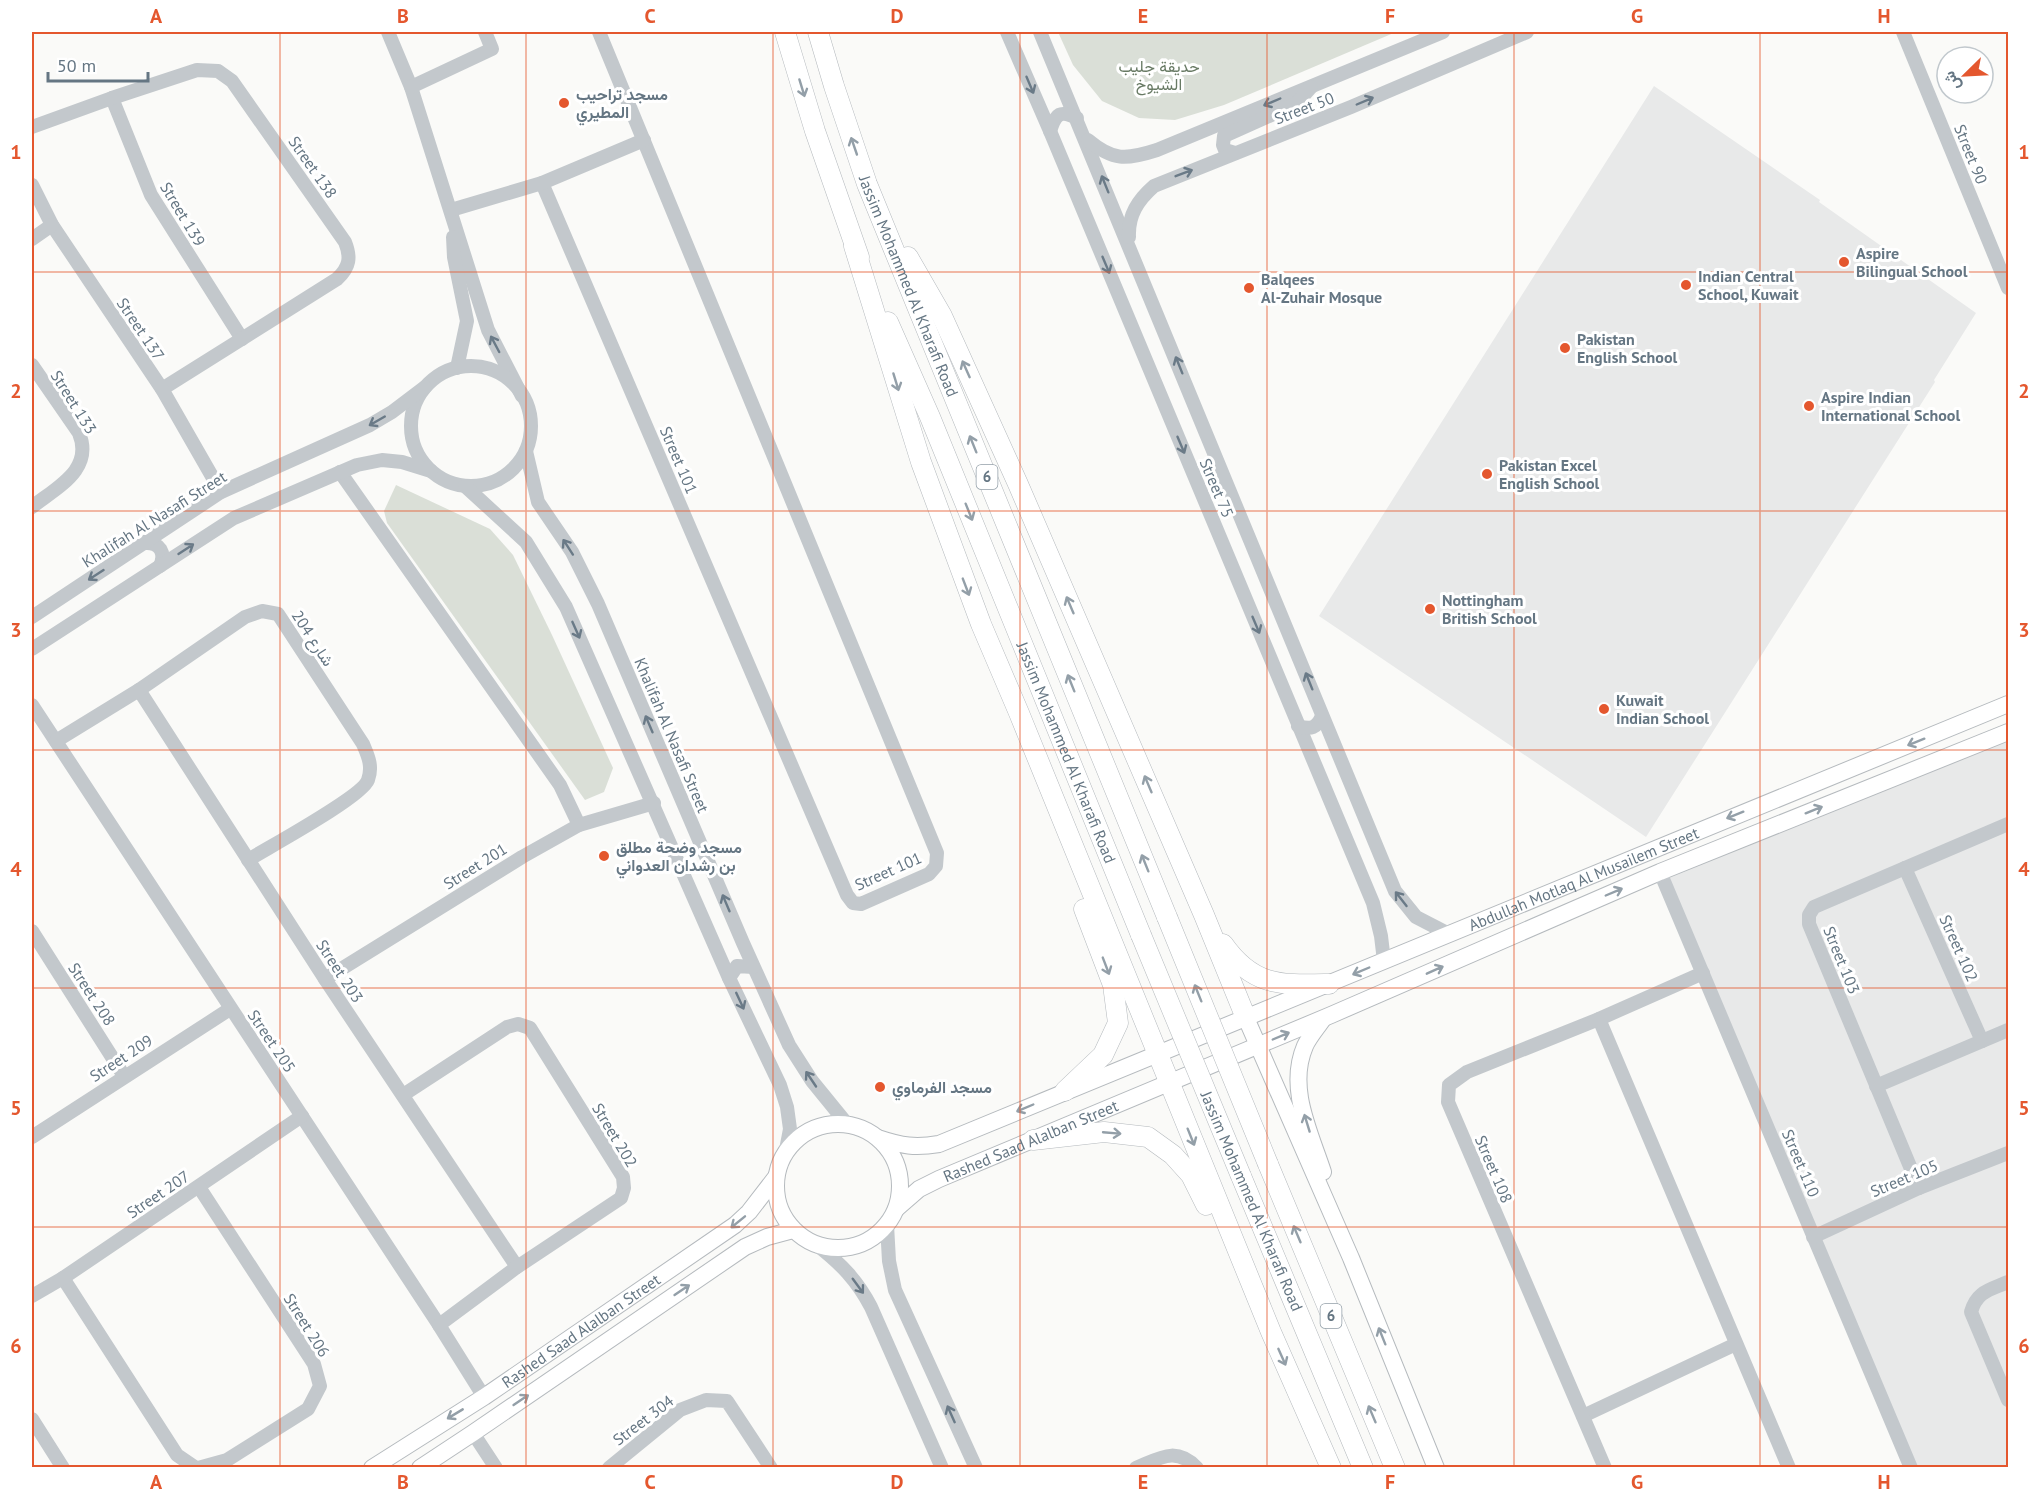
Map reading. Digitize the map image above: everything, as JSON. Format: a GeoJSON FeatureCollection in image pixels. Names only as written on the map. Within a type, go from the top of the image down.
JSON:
{"type":"FeatureCollection","features":[{"type":"Feature","properties":{"kind":"highway","name":"Jassim Mohammed Al Kharafi Road"},"geometry":{"type":"LineString","coordinates":[[785,32],[815,131],[854,246],[930,417],[1141,935],[1363,1467]]}},
{"type":"Feature","properties":{"kind":"highway","name":"Jassim Mohammed Al Kharafi Road"},"geometry":{"type":"LineString","coordinates":[[818,32],[867,184],[1268,1164],[1395,1467]]}},
{"type":"Feature","properties":{"kind":"highway"},"geometry":{"type":"LineString","coordinates":[[867,184],[942,316],[1018,484],[1204,915],[1246,1018]]}},
{"type":"Feature","properties":{"kind":"highway"},"geometry":{"type":"LineString","coordinates":[[854,246],[921,462],[981,624],[1271,1332],[1331,1467]]}},
{"type":"Feature","properties":{"kind":"highway"},"geometry":{"type":"LineString","coordinates":[[1019,713],[1036,789],[1113,985],[1118,1023],[1103,1054],[1065,1091]]}},
{"type":"Feature","properties":{"kind":"highway"},"geometry":{"type":"LineString","coordinates":[[1204,915],[1232,955],[1252,974],[1281,983],[1329,984]]}},
{"type":"Feature","properties":{"kind":"highway"},"geometry":{"type":"LineString","coordinates":[[1033,1140],[1104,1132],[1148,1137],[1173,1155],[1191,1175],[1271,1332]]}},
{"type":"Feature","properties":{"kind":"main road","name":"Abdullah Motlaq Al Musailem Street"},"geometry":{"type":"LineString","coordinates":[[1157,1055],[1447,933],[2008,704]]}},
{"type":"Feature","properties":{"kind":"main road"},"geometry":{"type":"LineString","coordinates":[[1982,715],[1983,729],[1992,739]]}},
{"type":"Feature","properties":{"kind":"main road"},"geometry":{"type":"LineString","coordinates":[[1949,728],[1958,739],[1956,753]]}},
{"type":"Feature","properties":{"kind":"main road","name":"Abdullah Motlaq Al Musailem Street"},"geometry":{"type":"LineString","coordinates":[[1169,1083],[1660,872],[2008,732]]}},
{"type":"Feature","properties":{"kind":"main road"},"geometry":{"type":"LineString","coordinates":[[1515,906],[1525,930]]}},
{"type":"Feature","properties":{"kind":"main road"},"geometry":{"type":"LineString","coordinates":[[1246,1018],[1351,1258],[1436,1467]]}},
{"type":"Feature","properties":{"kind":"main road"},"geometry":{"type":"LineString","coordinates":[[1324,1018],[1306,1043],[1301,1057],[1298,1070],[1298,1093],[1351,1258]]}},
{"type":"Feature","properties":{"kind":"main road","name":"Rashed Saad Alalban Street"},"geometry":{"type":"LineString","coordinates":[[878,1138],[903,1146],[920,1147],[939,1144],[1157,1055]]}},
{"type":"Feature","properties":{"kind":"main road","name":"Rashed Saad Alalban Street"},"geometry":{"type":"LineString","coordinates":[[896,1209],[929,1184],[1169,1083]]}},
{"type":"Feature","properties":{"kind":"main road"},"geometry":{"type":"LineString","coordinates":[[830,1124],[847,1124],[861,1128],[878,1138],[890,1153],[898,1171],[900,1190],[896,1209],[887,1225],[873,1238],[855,1246],[836,1249],[817,1245],[804,1239],[793,1230],[782,1214],[776,1196],[779,1163],[786,1150],[798,1138],[813,1129],[830,1124]]}},
{"type":"Feature","properties":{"kind":"main road","name":"Rashed Saad Alalban Street"},"geometry":{"type":"LineString","coordinates":[[372,1467],[484,1397],[735,1225],[749,1212],[776,1178]]}},
{"type":"Feature","properties":{"kind":"main road","name":"Rashed Saad Alalban Street"},"geometry":{"type":"LineString","coordinates":[[418,1467],[473,1433],[745,1247],[766,1237],[793,1230]]}},
{"type":"Feature","properties":{"kind":"main road"},"geometry":{"type":"LineString","coordinates":[[402,1447],[411,1448],[417,1455],[418,1467]]}},
{"type":"Feature","properties":{"kind":"street"},"geometry":{"type":"LineString","coordinates":[[387,32],[411,87],[488,330],[522,396],[529,413],[530,423],[526,450],[516,466],[501,478],[483,485],[465,486],[446,481],[431,471],[419,457],[412,439],[411,421],[415,403],[425,387],[439,375],[457,368],[482,367],[505,377],[522,396]]}},
{"type":"Feature","properties":{"kind":"street"},"geometry":{"type":"LineString","coordinates":[[411,87],[492,49],[485,32]]}},
{"type":"Feature","properties":{"kind":"street","name":"Street 101"},"geometry":{"type":"LineString","coordinates":[[542,183],[847,895],[853,903],[861,904],[929,873],[936,866],[937,854],[599,32]]}},
{"type":"Feature","properties":{"kind":"street","name":"Street 75"},"geometry":{"type":"LineString","coordinates":[[1007,32],[1373,903],[1384,961]]}},
{"type":"Feature","properties":{"kind":"street","name":"Street 75"},"geometry":{"type":"LineString","coordinates":[[1040,32],[1395,891],[1416,917],[1447,933]]}},
{"type":"Feature","properties":{"kind":"street","name":"Street 50"},"geometry":{"type":"LineString","coordinates":[[1085,137],[1101,150],[1119,158],[1136,157],[1443,32]]}},
{"type":"Feature","properties":{"kind":"street","name":"Street 50"},"geometry":{"type":"LineString","coordinates":[[1129,245],[1128,224],[1134,209],[1154,186],[1351,107],[1527,32]]}},
{"type":"Feature","properties":{"kind":"street","name":"Street 90"},"geometry":{"type":"LineString","coordinates":[[1903,32],[2008,288]]}},
{"type":"Feature","properties":{"kind":"street","name":"Street 138"},"geometry":{"type":"LineString","coordinates":[[32,127],[197,70],[218,71],[232,81],[345,242],[349,252],[349,262],[345,272],[337,279],[162,389]]}},
{"type":"Feature","properties":{"kind":"street"},"geometry":{"type":"LineString","coordinates":[[1235,153],[1225,150],[1224,136],[1296,104],[1312,86]]}},
{"type":"Feature","properties":{"kind":"street","name":"Street 139"},"geometry":{"type":"LineString","coordinates":[[112,98],[151,195],[242,339]]}},
{"type":"Feature","properties":{"kind":"street"},"geometry":{"type":"LineString","coordinates":[[1050,131],[1054,118],[1060,114],[1067,113],[1077,118]]}},
{"type":"Feature","properties":{"kind":"street"},"geometry":{"type":"LineString","coordinates":[[451,210],[542,183],[644,140]]}},
{"type":"Feature","properties":{"kind":"street","name":"Street 137"},"geometry":{"type":"LineString","coordinates":[[32,185],[52,225],[162,389],[221,492]]}},
{"type":"Feature","properties":{"kind":"street"},"geometry":{"type":"LineString","coordinates":[[451,210],[454,257],[467,321],[457,368]]}},
{"type":"Feature","properties":{"kind":"street"},"geometry":{"type":"LineString","coordinates":[[32,239],[52,225]]}},
{"type":"Feature","properties":{"kind":"street","name":"Street 133"},"geometry":{"type":"LineString","coordinates":[[32,365],[79,433],[83,444],[83,456],[79,467],[32,507]]}},
{"type":"Feature","properties":{"kind":"street","name":"Khalifah Al Nasafi Street"},"geometry":{"type":"LineString","coordinates":[[32,617],[221,492],[370,425],[392,412],[425,387]]}},
{"type":"Feature","properties":{"kind":"street","name":"Khalifah Al Nasafi Street"},"geometry":{"type":"LineString","coordinates":[[526,450],[538,502],[572,552],[598,604],[753,967],[789,1045],[812,1081],[847,1124]]}},
{"type":"Feature","properties":{"kind":"street"},"geometry":{"type":"LineString","coordinates":[[32,649],[234,518],[357,465],[382,460],[402,462],[431,471]]}},
{"type":"Feature","properties":{"kind":"street"},"geometry":{"type":"LineString","coordinates":[[340,472],[560,785],[579,825]]}},
{"type":"Feature","properties":{"kind":"street"},"geometry":{"type":"LineString","coordinates":[[465,486],[526,542],[566,607],[729,978],[780,1085],[790,1129],[786,1150]]}},
{"type":"Feature","properties":{"kind":"street"},"geometry":{"type":"LineString","coordinates":[[145,543],[158,546],[163,552],[160,566]]}},
{"type":"Feature","properties":{"kind":"street","name":"شارع 204"},"geometry":{"type":"LineString","coordinates":[[56,741],[139,690],[245,617],[262,611],[278,614],[363,744],[371,765],[368,782],[352,797],[248,860]]}},
{"type":"Feature","properties":{"kind":"street","name":"Street 203"},"geometry":{"type":"LineString","coordinates":[[139,690],[325,979],[517,1267]]}},
{"type":"Feature","properties":{"kind":"street","name":"Street 205"},"geometry":{"type":"LineString","coordinates":[[32,705],[484,1397]]}},
{"type":"Feature","properties":{"kind":"street"},"geometry":{"type":"LineString","coordinates":[[1298,726],[1306,729],[1313,728],[1319,724],[1322,716]]}},
{"type":"Feature","properties":{"kind":"street","name":"Street 201"},"geometry":{"type":"LineString","coordinates":[[325,979],[522,857],[579,825],[654,803]]}},
{"type":"Feature","properties":{"kind":"street","name":"Street 103"},"geometry":{"type":"LineString","coordinates":[[1919,1188],[1809,924],[1809,915],[1814,907],[2008,824]]}},
{"type":"Feature","properties":{"kind":"street","name":"Street 102"},"geometry":{"type":"LineString","coordinates":[[1905,868],[1982,1041]]}},
{"type":"Feature","properties":{"kind":"street","name":"Street 110"},"geometry":{"type":"LineString","coordinates":[[1660,872],[1911,1467]]}},
{"type":"Feature","properties":{"kind":"street","name":"Street 208"},"geometry":{"type":"LineString","coordinates":[[32,931],[124,1076]]}},
{"type":"Feature","properties":{"kind":"street"},"geometry":{"type":"LineString","coordinates":[[717,951],[732,954],[743,943]]}},
{"type":"Feature","properties":{"kind":"street"},"geometry":{"type":"LineString","coordinates":[[729,978],[737,966],[753,967]]}},
{"type":"Feature","properties":{"kind":"street","name":"Street 108"},"geometry":{"type":"LineString","coordinates":[[1605,1467],[1448,1102],[1449,1085],[1467,1072],[1599,1019],[1703,973]]}},
{"type":"Feature","properties":{"kind":"street","name":"Street 209"},"geometry":{"type":"LineString","coordinates":[[32,1137],[230,1009]]}},
{"type":"Feature","properties":{"kind":"street"},"geometry":{"type":"LineString","coordinates":[[1599,1019],[1789,1467]]}},
{"type":"Feature","properties":{"kind":"street","name":"Street 202"},"geometry":{"type":"LineString","coordinates":[[403,1095],[507,1026],[518,1024],[530,1028],[623,1178],[624,1188],[621,1198],[517,1267],[439,1325]]}},
{"type":"Feature","properties":{"kind":"street"},"geometry":{"type":"LineString","coordinates":[[1876,1086],[2008,1030]]}},
{"type":"Feature","properties":{"kind":"street","name":"Street 207"},"geometry":{"type":"LineString","coordinates":[[32,1296],[63,1278],[302,1116]]}},
{"type":"Feature","properties":{"kind":"street","name":"Street 105"},"geometry":{"type":"LineString","coordinates":[[1814,1237],[1919,1188],[2008,1153]]}},
{"type":"Feature","properties":{"kind":"street","name":"Street 206"},"geometry":{"type":"LineString","coordinates":[[63,1278],[177,1455],[197,1467],[227,1460],[308,1408],[320,1386],[314,1364],[199,1186]]}},
{"type":"Feature","properties":{"kind":"street"},"geometry":{"type":"LineString","coordinates":[[887,1225],[889,1261],[895,1290],[975,1467]]}},
{"type":"Feature","properties":{"kind":"street"},"geometry":{"type":"LineString","coordinates":[[817,1245],[860,1287],[872,1307],[942,1467]]}},
{"type":"Feature","properties":{"kind":"street"},"geometry":{"type":"LineString","coordinates":[[2008,1282],[1978,1295],[1971,1312],[2008,1400]]}},
{"type":"Feature","properties":{"kind":"street"},"geometry":{"type":"LineString","coordinates":[[1583,1416],[1736,1344]]}},
{"type":"Feature","properties":{"kind":"street","name":"Street 304"},"geometry":{"type":"LineString","coordinates":[[609,1467],[680,1410],[706,1400],[727,1401],[771,1467]]}},
{"type":"Feature","properties":{"kind":"street"},"geometry":{"type":"LineString","coordinates":[[32,1419],[63,1467]]}},
{"type":"Feature","properties":{"kind":"street"},"geometry":{"type":"LineString","coordinates":[[473,1433],[496,1467]]}},
{"type":"Feature","properties":{"kind":"street"},"geometry":{"type":"LineString","coordinates":[[1136,1467],[1172,1455],[1181,1456],[1197,1467]]}},
{"type":"Feature","properties":{"kind":"shaded area"},"geometry":{"type":"Polygon","coordinates":[[[1654,86],[1820,200],[1819,202],[1976,313],[1934,380],[1935,382],[1646,837],[1319,616],[1654,86]]]}},
{"type":"Feature","properties":{"kind":"shaded area"},"geometry":{"type":"Polygon","coordinates":[[[2008,728],[2008,1467],[1911,1467],[1660,872],[2008,728]]]}},
{"type":"Feature","properties":{"kind":"green space","name":"حديقة جليب الشيوخ"},"geometry":{"type":"Polygon","coordinates":[[[1058,32],[1396,32],[1224,105],[1175,120],[1139,118],[1102,101],[1073,65],[1058,32]]]}},
{"type":"Feature","properties":{"kind":"green space"},"geometry":{"type":"Polygon","coordinates":[[[396,485],[490,529],[513,555],[613,768],[604,792],[585,800],[387,523],[384,511],[396,485]]]}},
{"type":"Feature","properties":{"kind":"place","name":"مسجد تراحيب المطيري"},"geometry":{"type":"Point","coordinates":[564,103]}},
{"type":"Feature","properties":{"kind":"place","name":"Aspire Bilingual School"},"geometry":{"type":"Point","coordinates":[1844,262]}},
{"type":"Feature","properties":{"kind":"place","name":"Indian Central School, Kuwait"},"geometry":{"type":"Point","coordinates":[1686,285]}},
{"type":"Feature","properties":{"kind":"place","name":"Balqees Al-Zuhair Mosque"},"geometry":{"type":"Point","coordinates":[1249,288]}},
{"type":"Feature","properties":{"kind":"place","name":"Pakistan English School"},"geometry":{"type":"Point","coordinates":[1565,348]}},
{"type":"Feature","properties":{"kind":"place","name":"Aspire Indian International School"},"geometry":{"type":"Point","coordinates":[1809,406]}},
{"type":"Feature","properties":{"kind":"place","name":"Pakistan Excel English School"},"geometry":{"type":"Point","coordinates":[1487,474]}},
{"type":"Feature","properties":{"kind":"place","name":"Nottingham British School"},"geometry":{"type":"Point","coordinates":[1430,609]}},
{"type":"Feature","properties":{"kind":"place","name":"Kuwait Indian School"},"geometry":{"type":"Point","coordinates":[1604,709]}},
{"type":"Feature","properties":{"kind":"place","name":"مسجد وضحة مطلق بن رشدان العدواني"},"geometry":{"type":"Point","coordinates":[604,856]}},
{"type":"Feature","properties":{"kind":"place","name":"مسجد الفرماوي"},"geometry":{"type":"Point","coordinates":[880,1087]}}]}
